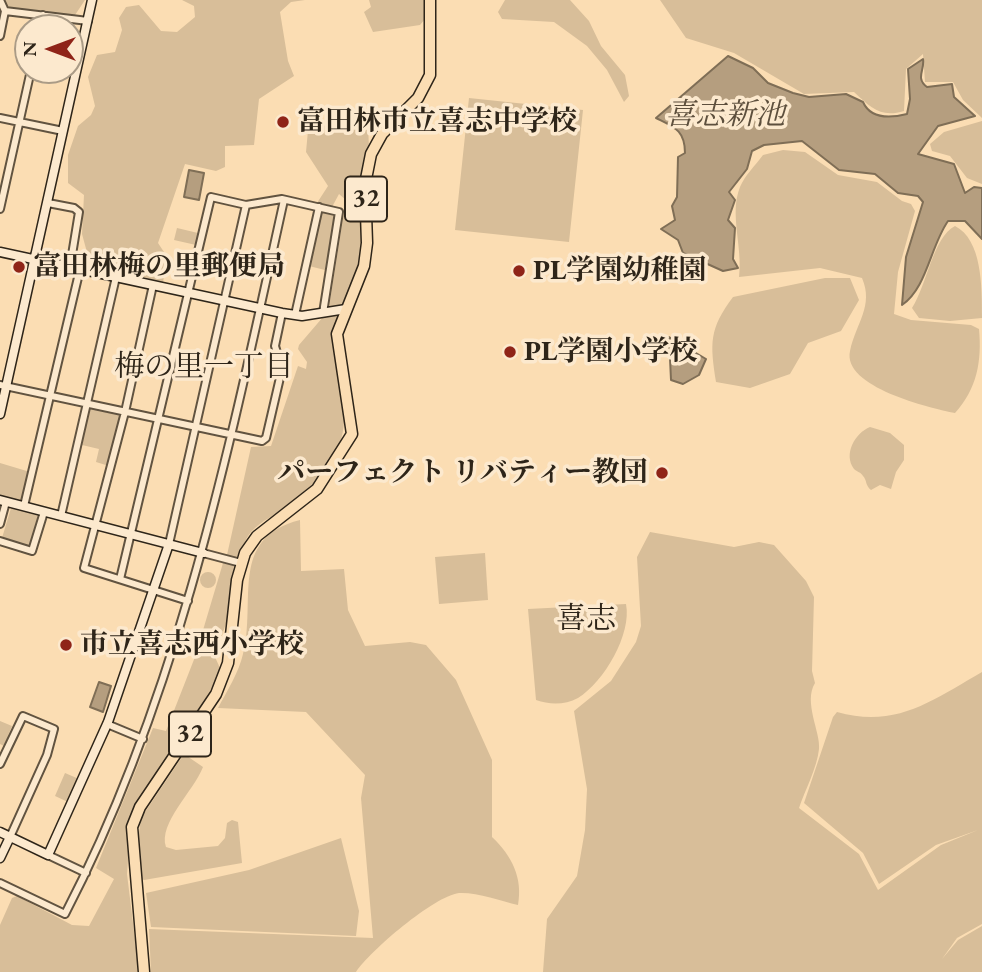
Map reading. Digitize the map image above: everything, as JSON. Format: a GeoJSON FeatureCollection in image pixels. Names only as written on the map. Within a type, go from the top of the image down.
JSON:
{"type":"FeatureCollection","features":[{"type":"Feature","properties":{"kind":"main road","name":"32"},"geometry":{"type":"LineString","coordinates":[[144,972],[132,827],[140,807],[205,713],[220,686],[232,644],[241,563],[257,536],[322,484],[352,434],[336,343],[366,254],[365,184],[371,154],[382,134],[418,98],[430,75],[430,0]]}},
{"type":"Feature","properties":{"kind":"street"},"geometry":{"type":"LineString","coordinates":[[0,0],[5,11],[0,36]]}},
{"type":"Feature","properties":{"kind":"street"},"geometry":{"type":"LineString","coordinates":[[0,415],[4,385],[35,260],[92,0]]}},
{"type":"Feature","properties":{"kind":"street"},"geometry":{"type":"LineString","coordinates":[[5,11],[34,14]]}},
{"type":"Feature","properties":{"kind":"street"},"geometry":{"type":"LineString","coordinates":[[84,20],[88,20]]}},
{"type":"Feature","properties":{"kind":"street"},"geometry":{"type":"LineString","coordinates":[[0,209],[28,84]]}},
{"type":"Feature","properties":{"kind":"street"},"geometry":{"type":"LineString","coordinates":[[0,118],[63,131]]}},
{"type":"Feature","properties":{"kind":"street"},"geometry":{"type":"LineString","coordinates":[[120,579],[211,197],[246,205],[284,200],[339,212],[323,313]]}},
{"type":"Feature","properties":{"kind":"street"},"geometry":{"type":"LineString","coordinates":[[0,883],[65,914],[86,873],[143,739],[203,553],[284,200]]}},
{"type":"Feature","properties":{"kind":"street"},"geometry":{"type":"LineString","coordinates":[[47,203],[74,208],[79,212],[70,267]]}},
{"type":"Feature","properties":{"kind":"street"},"geometry":{"type":"LineString","coordinates":[[48,855],[107,724],[169,544],[246,205]]}},
{"type":"Feature","properties":{"kind":"street"},"geometry":{"type":"LineString","coordinates":[[295,315],[319,207]]}},
{"type":"Feature","properties":{"kind":"street"},"geometry":{"type":"LineString","coordinates":[[0,252],[282,313],[295,315],[346,309]]}},
{"type":"Feature","properties":{"kind":"street"},"geometry":{"type":"LineString","coordinates":[[24,506],[80,269]]}},
{"type":"Feature","properties":{"kind":"street"},"geometry":{"type":"LineString","coordinates":[[61,516],[116,277]]}},
{"type":"Feature","properties":{"kind":"street"},"geometry":{"type":"LineString","coordinates":[[153,285],[125,412],[84,568],[188,601]]}},
{"type":"Feature","properties":{"kind":"street"},"geometry":{"type":"LineString","coordinates":[[4,385],[258,442],[267,438],[282,369],[275,346],[282,313]]}},
{"type":"Feature","properties":{"kind":"street"},"geometry":{"type":"LineString","coordinates":[[0,524],[3,501],[241,563]]}},
{"type":"Feature","properties":{"kind":"street"},"geometry":{"type":"LineString","coordinates":[[0,541],[32,551],[44,512]]}},
{"type":"Feature","properties":{"kind":"street"},"geometry":{"type":"LineString","coordinates":[[0,764],[23,716],[54,729],[47,755],[0,858]]}},
{"type":"Feature","properties":{"kind":"street"},"geometry":{"type":"LineString","coordinates":[[107,724],[143,739]]}},
{"type":"Feature","properties":{"kind":"street"},"geometry":{"type":"LineString","coordinates":[[0,832],[86,873]]}},
{"type":"Feature","properties":{"kind":"shaded area"},"geometry":{"type":"Polygon","coordinates":[[[4,0],[85,0],[76,14],[7,7],[4,0]]]}},
{"type":"Feature","properties":{"kind":"shaded area"},"geometry":{"type":"Polygon","coordinates":[[[182,0],[305,0],[291,2],[280,12],[288,61],[294,76],[259,99],[254,145],[225,146],[225,167],[216,171],[185,164],[158,243],[166,255],[163,284],[88,256],[82,234],[84,195],[68,183],[68,155],[78,126],[91,115],[95,106],[88,77],[97,55],[115,52],[122,30],[119,18],[126,7],[139,5],[161,31],[177,32],[195,17],[194,6],[182,0]]]}},
{"type":"Feature","properties":{"kind":"shaded area"},"geometry":{"type":"Polygon","coordinates":[[[369,0],[427,0],[425,19],[420,25],[373,32],[364,12],[371,7],[369,0]]]}},
{"type":"Feature","properties":{"kind":"shaded area"},"geometry":{"type":"Polygon","coordinates":[[[505,0],[570,0],[589,21],[601,46],[625,75],[629,96],[624,102],[607,70],[587,46],[554,22],[502,19],[498,12],[505,0]]]}},
{"type":"Feature","properties":{"kind":"shaded area"},"geometry":{"type":"Polygon","coordinates":[[[660,0],[982,0],[982,118],[963,100],[953,82],[925,82],[923,54],[906,69],[904,111],[883,112],[871,107],[854,92],[804,94],[734,53],[686,38],[660,0]]]}},
{"type":"Feature","properties":{"kind":"shaded area"},"geometry":{"type":"Polygon","coordinates":[[[469,98],[583,110],[569,242],[455,230],[469,98]]]}},
{"type":"Feature","properties":{"kind":"shaded area"},"geometry":{"type":"Polygon","coordinates":[[[309,120],[368,124],[369,149],[361,268],[345,304],[329,307],[346,200],[339,194],[332,207],[317,203],[328,186],[306,152],[309,120]]]}},
{"type":"Feature","properties":{"kind":"shaded area"},"geometry":{"type":"Polygon","coordinates":[[[982,121],[982,184],[967,178],[950,156],[932,151],[930,144],[944,132],[982,121]]]}},
{"type":"Feature","properties":{"kind":"shaded area"},"geometry":{"type":"Polygon","coordinates":[[[783,150],[805,152],[838,175],[877,182],[902,201],[911,204],[915,211],[898,272],[894,314],[911,320],[971,325],[979,329],[980,352],[976,374],[968,394],[955,413],[890,394],[860,375],[851,364],[850,351],[865,306],[862,278],[820,268],[739,277],[736,208],[740,187],[763,155],[783,150]]]}},
{"type":"Feature","properties":{"kind":"shaded area"},"geometry":{"type":"Polygon","coordinates":[[[322,212],[335,216],[325,270],[309,266],[322,212]]]}},
{"type":"Feature","properties":{"kind":"shaded area"},"geometry":{"type":"Polygon","coordinates":[[[955,226],[971,242],[979,265],[982,318],[950,321],[919,318],[912,308],[941,240],[955,226]]]}},
{"type":"Feature","properties":{"kind":"shaded area"},"geometry":{"type":"Polygon","coordinates":[[[177,228],[198,233],[196,245],[174,240],[177,228]]]}},
{"type":"Feature","properties":{"kind":"shaded area"},"geometry":{"type":"Polygon","coordinates":[[[825,278],[850,278],[859,300],[841,331],[808,343],[790,374],[750,388],[716,382],[713,337],[719,318],[733,297],[825,278]]]}},
{"type":"Feature","properties":{"kind":"shaded area"},"geometry":{"type":"Polygon","coordinates":[[[338,315],[335,339],[344,425],[336,452],[330,465],[312,487],[251,532],[234,560],[227,555],[251,447],[271,446],[298,366],[306,369],[307,362],[298,349],[299,345],[323,317],[338,315]]]}},
{"type":"Feature","properties":{"kind":"shaded area"},"geometry":{"type":"Polygon","coordinates":[[[90,408],[121,415],[109,466],[96,462],[99,449],[82,445],[90,408]]]}},
{"type":"Feature","properties":{"kind":"shaded area"},"geometry":{"type":"Polygon","coordinates":[[[870,427],[890,433],[904,445],[904,460],[896,472],[891,489],[880,485],[871,490],[851,463],[850,451],[855,439],[870,427]]]}},
{"type":"Feature","properties":{"kind":"shaded area"},"geometry":{"type":"Polygon","coordinates":[[[0,463],[30,472],[22,501],[0,495],[0,463]]]}},
{"type":"Feature","properties":{"kind":"shaded area"},"geometry":{"type":"Polygon","coordinates":[[[11,508],[38,515],[30,546],[2,538],[11,508]]]}},
{"type":"Feature","properties":{"kind":"shaded area"},"geometry":{"type":"Polygon","coordinates":[[[300,520],[301,571],[344,569],[348,610],[365,646],[410,642],[426,645],[456,680],[492,760],[492,837],[514,868],[519,886],[518,905],[473,894],[459,893],[448,896],[403,926],[374,951],[356,972],[151,972],[149,929],[373,938],[361,798],[365,775],[306,712],[218,708],[236,675],[243,654],[254,556],[263,541],[277,529],[300,520]]]}},
{"type":"Feature","properties":{"kind":"shaded area"},"geometry":{"type":"Polygon","coordinates":[[[650,532],[734,547],[759,542],[774,545],[806,581],[814,597],[812,671],[815,683],[811,699],[819,749],[799,808],[859,854],[878,890],[941,845],[978,830],[936,845],[879,884],[863,853],[804,803],[833,717],[837,712],[878,717],[913,709],[982,672],[982,924],[957,938],[942,959],[958,940],[982,926],[982,972],[543,972],[547,919],[577,876],[585,830],[587,789],[574,711],[611,681],[636,642],[641,626],[637,557],[650,532]]]}},
{"type":"Feature","properties":{"kind":"shaded area"},"geometry":{"type":"Polygon","coordinates":[[[485,553],[488,600],[439,604],[435,557],[485,553]]]}},
{"type":"Feature","properties":{"kind":"shaded area"},"geometry":{"type":"Polygon","coordinates":[[[223,563],[234,565],[229,614],[215,657],[220,668],[217,678],[130,833],[127,874],[139,972],[0,972],[0,925],[12,898],[17,896],[72,925],[89,926],[114,879],[96,868],[153,728],[166,731],[195,657],[223,563]]]}},
{"type":"Feature","properties":{"kind":"shaded area"},"geometry":{"type":"Polygon","coordinates":[[[208,572],[214,574],[214,586],[208,588],[202,586],[200,580],[202,574],[208,572]]]}},
{"type":"Feature","properties":{"kind":"shaded area"},"geometry":{"type":"Polygon","coordinates":[[[626,604],[625,629],[620,643],[606,669],[588,691],[563,703],[536,700],[528,609],[626,604]]]}},
{"type":"Feature","properties":{"kind":"shaded area"},"geometry":{"type":"Polygon","coordinates":[[[0,721],[12,726],[4,746],[0,744],[0,721]]]}},
{"type":"Feature","properties":{"kind":"shaded area"},"geometry":{"type":"Polygon","coordinates":[[[184,754],[203,767],[172,817],[165,838],[166,847],[176,850],[218,846],[225,838],[227,823],[232,820],[238,822],[242,863],[144,880],[140,878],[137,846],[141,818],[184,754]]]}},
{"type":"Feature","properties":{"kind":"shaded area"},"geometry":{"type":"Polygon","coordinates":[[[65,773],[79,779],[68,802],[55,796],[65,773]]]}},
{"type":"Feature","properties":{"kind":"shaded area"},"geometry":{"type":"Polygon","coordinates":[[[341,838],[359,911],[356,936],[151,927],[146,893],[249,870],[341,838]]]}},
{"type":"Feature","properties":{"kind":"water","name":"喜志新池"},"geometry":{"type":"Polygon","coordinates":[[[728,56],[753,68],[768,83],[793,93],[809,97],[846,94],[863,102],[876,115],[888,117],[907,114],[910,99],[908,69],[923,59],[923,84],[927,87],[952,84],[954,97],[975,116],[938,126],[918,154],[954,164],[965,193],[974,187],[982,188],[982,239],[965,221],[948,221],[923,278],[902,305],[906,257],[923,202],[918,196],[898,193],[875,174],[839,170],[802,141],[764,145],[752,151],[747,169],[729,192],[735,200],[728,220],[735,228],[733,259],[738,268],[723,271],[683,253],[678,240],[661,229],[675,220],[672,206],[677,197],[678,157],[685,153],[683,139],[677,130],[656,118],[728,56]]]}},
{"type":"Feature","properties":{"kind":"water"},"geometry":{"type":"Polygon","coordinates":[[[189,170],[204,173],[199,200],[184,197],[189,170]]]}},
{"type":"Feature","properties":{"kind":"water"},"geometry":{"type":"Polygon","coordinates":[[[669,337],[706,359],[699,375],[683,384],[671,380],[669,337]]]}},
{"type":"Feature","properties":{"kind":"water"},"geometry":{"type":"Polygon","coordinates":[[[99,682],[111,686],[103,712],[90,707],[99,682]]]}},
{"type":"Feature","properties":{"kind":"place","name":"富田林市立喜志中学校"},"geometry":{"type":"Point","coordinates":[283,122]}},
{"type":"Feature","properties":{"kind":"place","name":"富田林梅の里郵便局"},"geometry":{"type":"Point","coordinates":[19,267]}},
{"type":"Feature","properties":{"kind":"place","name":"PL学園幼稚園"},"geometry":{"type":"Point","coordinates":[519,271]}},
{"type":"Feature","properties":{"kind":"place","name":"PL学園小学校"},"geometry":{"type":"Point","coordinates":[510,352]}},
{"type":"Feature","properties":{"kind":"place","name":"パーフェクト リバティー教団"},"geometry":{"type":"Point","coordinates":[662,473]}},
{"type":"Feature","properties":{"kind":"place","name":"市立喜志西小学校"},"geometry":{"type":"Point","coordinates":[66,645]}},
{"type":"Feature","properties":{"kind":"district","name":"梅の里一丁目"},"geometry":{"type":"Point","coordinates":[204,368]}},
{"type":"Feature","properties":{"kind":"district","name":"喜志"},"geometry":{"type":"Point","coordinates":[586,620]}}]}
